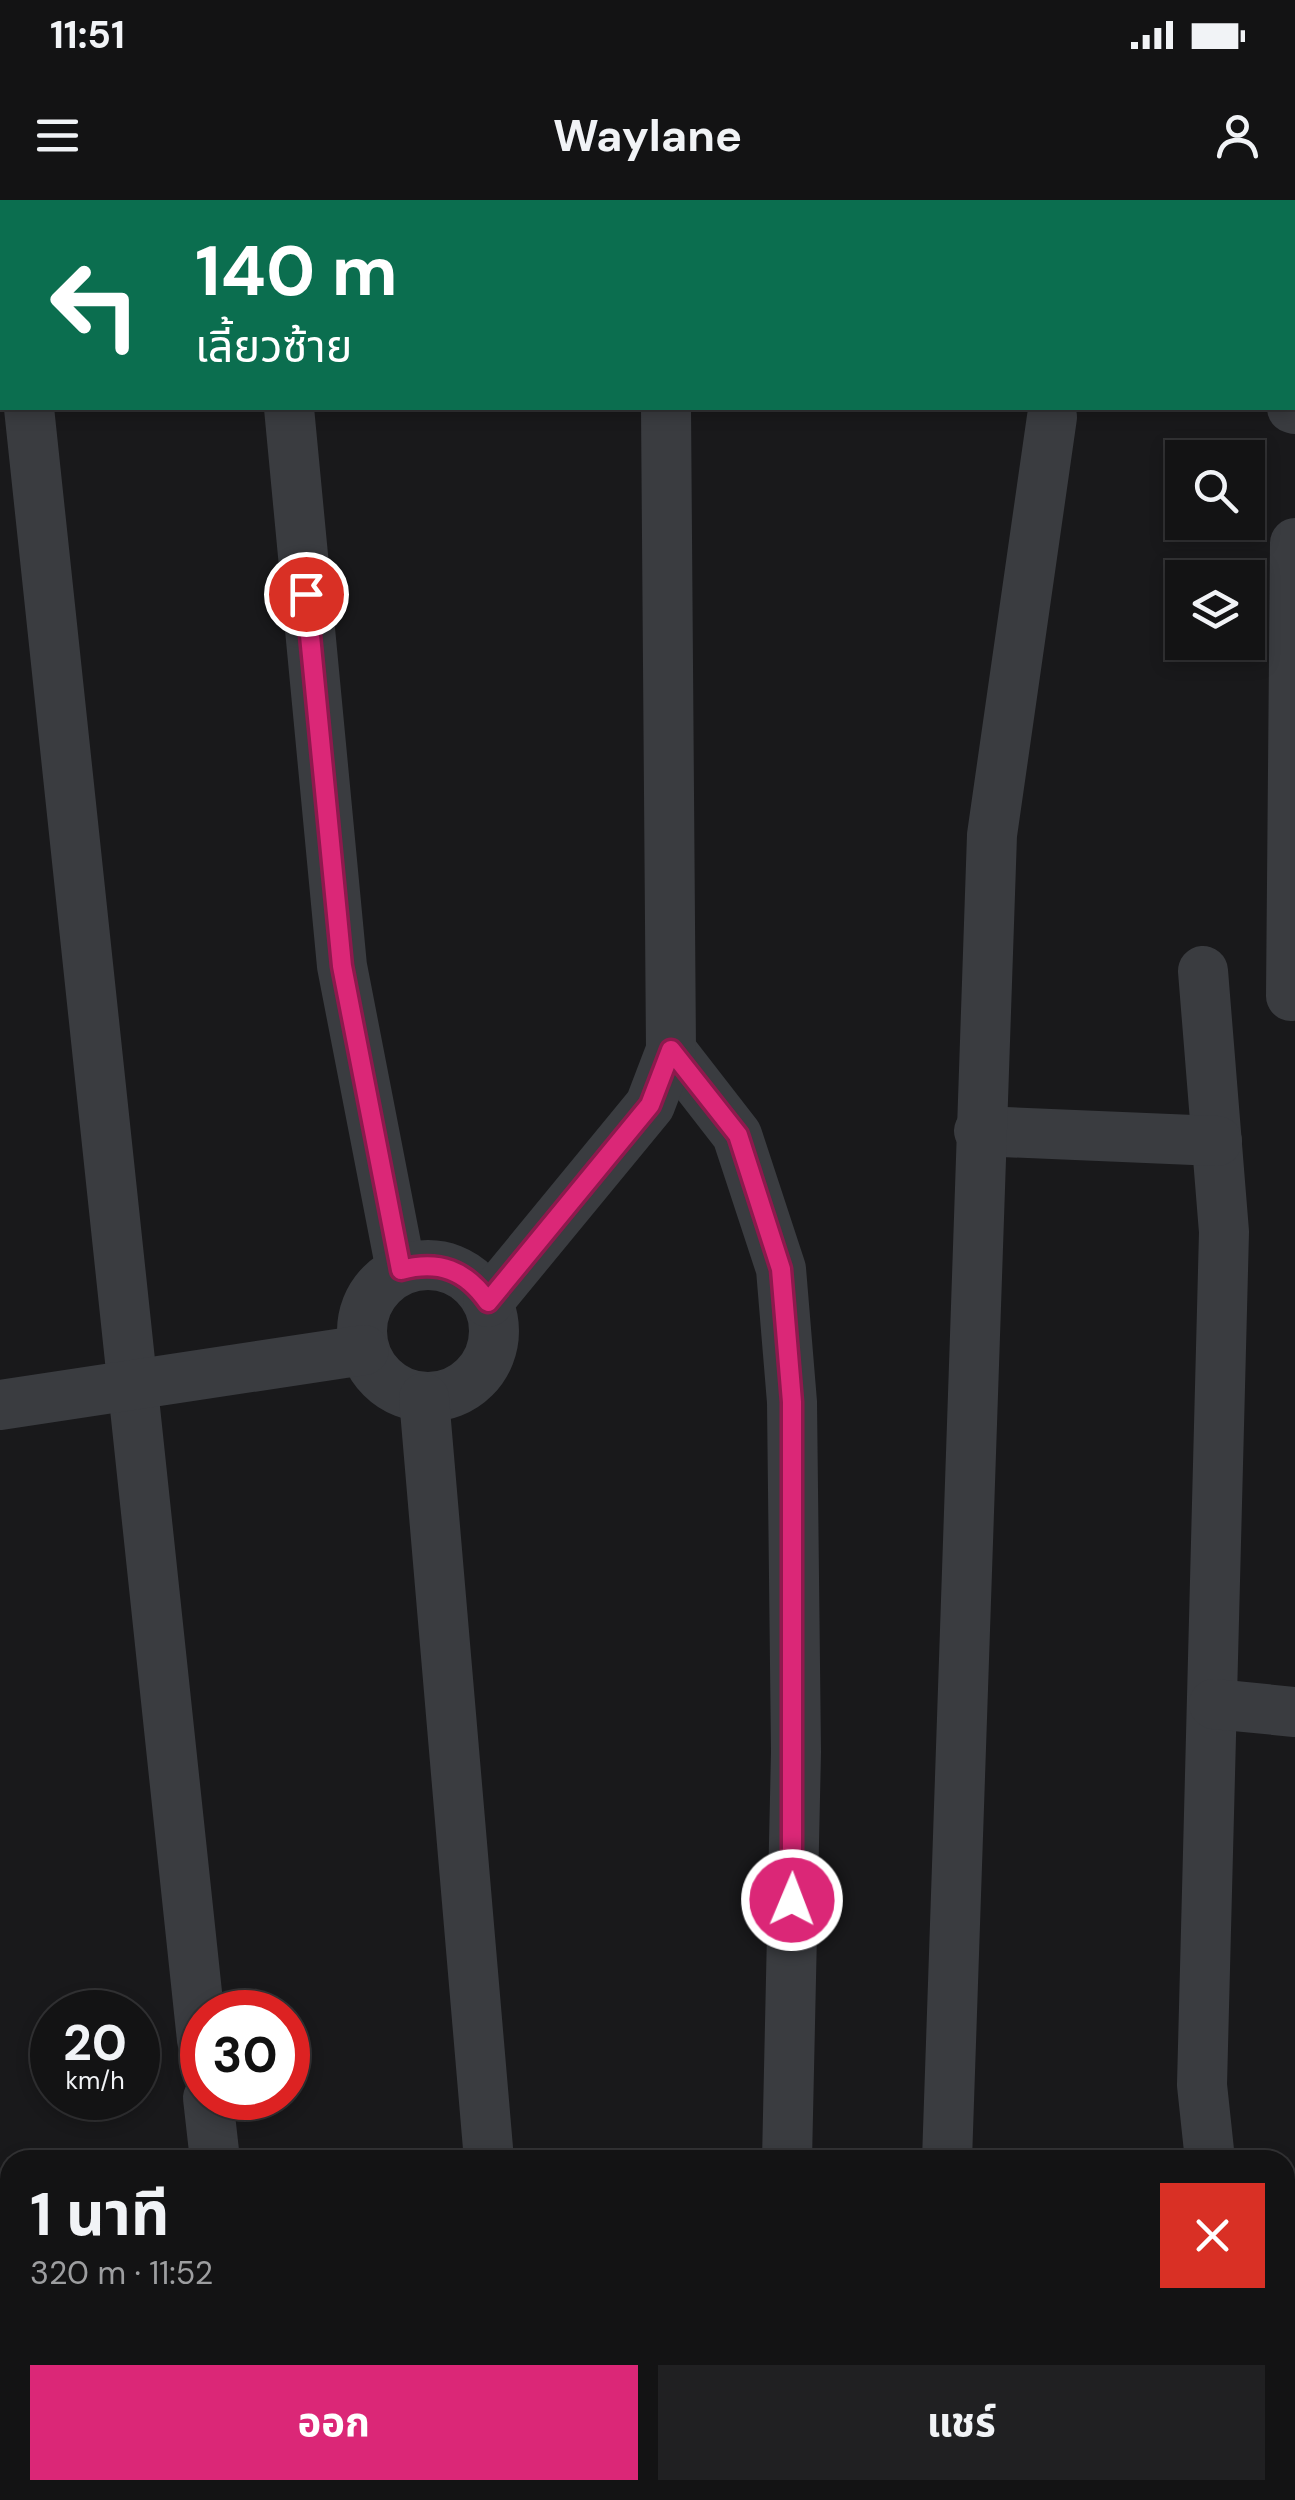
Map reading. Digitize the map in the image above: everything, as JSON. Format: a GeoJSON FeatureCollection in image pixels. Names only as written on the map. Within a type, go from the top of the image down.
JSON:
{"type":"FeatureCollection","features":[{"type":"Feature","properties":{"kind":"street"},"geometry":{"type":"LineString","coordinates":[[29,410],[197,1990]]}},
{"type":"Feature","properties":{"kind":"street"},"geometry":{"type":"LineString","coordinates":[[289,410],[342,966],[401,1270]]}},
{"type":"Feature","properties":{"kind":"street"},"geometry":{"type":"LineString","coordinates":[[488,1302],[650,1105],[671,1050],[666,410]]}},
{"type":"Feature","properties":{"kind":"street"},"geometry":{"type":"LineString","coordinates":[[947,2150],[992,835],[1052,416]]}},
{"type":"Feature","properties":{"kind":"street"},"geometry":{"type":"LineString","coordinates":[[1291,996],[1295,543]]}},
{"type":"Feature","properties":{"kind":"street"},"geometry":{"type":"LineString","coordinates":[[1203,970],[1224,1232],[1202,2085],[1209,2150]]}},
{"type":"Feature","properties":{"kind":"street"},"geometry":{"type":"LineString","coordinates":[[671,1050],[738,1135],[781,1269],[792,1402],[796,1752],[786,2150]]}},
{"type":"Feature","properties":{"kind":"street"},"geometry":{"type":"LineString","coordinates":[[979,1131],[1217,1141]]}},
{"type":"Feature","properties":{"kind":"street"},"geometry":{"type":"LineString","coordinates":[[441,1266],[476,1286],[488,1302],[494,1324],[482,1368],[467,1384],[447,1394],[424,1398],[387,1383],[364,1350],[364,1312],[372,1294],[401,1270],[441,1266]]}},
{"type":"Feature","properties":{"kind":"street"},"geometry":{"type":"LineString","coordinates":[[0,1406],[364,1350]]}},
{"type":"Feature","properties":{"kind":"street"},"geometry":{"type":"LineString","coordinates":[[424,1398],[489,2150]]}},
{"type":"Feature","properties":{"kind":"street"},"geometry":{"type":"LineString","coordinates":[[1214,1704],[1295,1712]]}},
{"type":"Feature","properties":{"kind":"street"},"geometry":{"type":"LineString","coordinates":[[210,2120],[214,2150]]}},
{"type":"Feature","properties":{"kind":"route"},"geometry":{"type":"LineString","coordinates":[[306,594],[342,966],[401,1270],[441,1266],[460,1273],[488,1302],[650,1105],[671,1050],[738,1135],[781,1269],[792,1402],[796,1752],[792,1900]]}}]}
